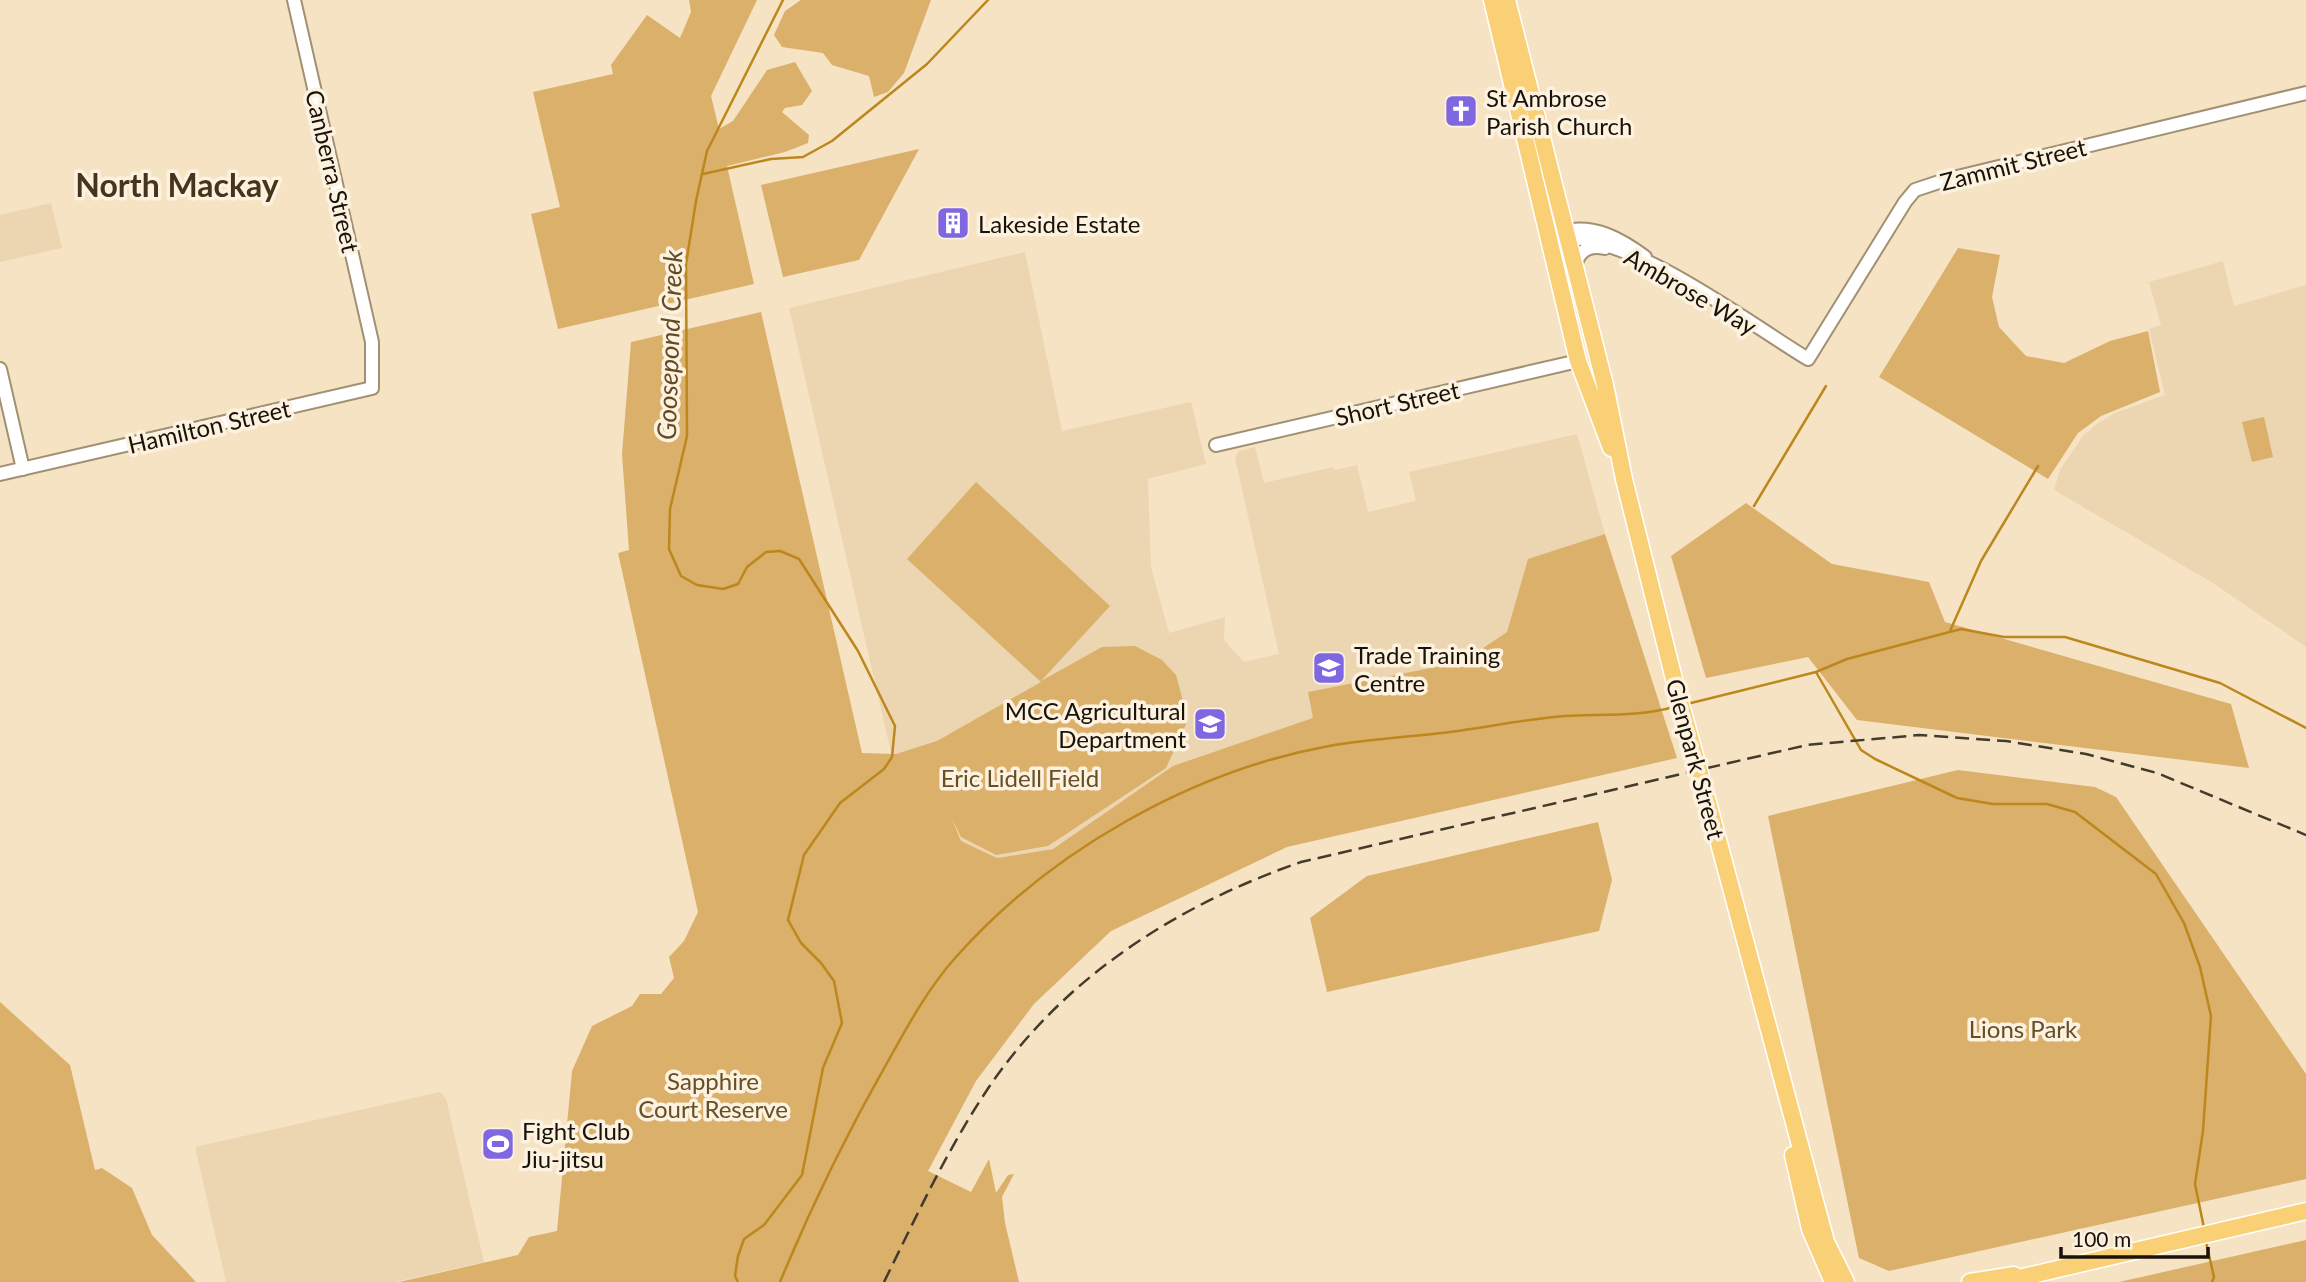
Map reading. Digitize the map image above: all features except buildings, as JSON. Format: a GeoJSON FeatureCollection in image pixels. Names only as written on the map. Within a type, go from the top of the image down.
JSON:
{"type":"FeatureCollection","features":[{"type":"Feature","properties":{"kind":"main road","name":"Glenpark Street"},"geometry":{"type":"LineString","coordinates":[[1492,0],[1578,361],[1624,479]]}},
{"type":"Feature","properties":{"kind":"main road","name":"Glenpark Street"},"geometry":{"type":"LineString","coordinates":[[1507,0],[1598,356],[1624,479],[1675,683],[1826,1242],[1846,1282]]}},
{"type":"Feature","properties":{"kind":"main road"},"geometry":{"type":"LineString","coordinates":[[1549,238],[1566,234]]}},
{"type":"Feature","properties":{"kind":"main road"},"geometry":{"type":"LineString","coordinates":[[1578,361],[1598,356]]}},
{"type":"Feature","properties":{"kind":"main road","name":"Glenpark Street"},"geometry":{"type":"LineString","coordinates":[[1770,1039],[1810,1228],[1833,1282]]}},
{"type":"Feature","properties":{"kind":"main road"},"geometry":{"type":"LineString","coordinates":[[2002,1282],[2306,1211]]}},
{"type":"Feature","properties":{"kind":"main road"},"geometry":{"type":"LineString","coordinates":[[1970,1282],[2034,1273]]}},
{"type":"Feature","properties":{"kind":"street","name":"Canberra Street"},"geometry":{"type":"LineString","coordinates":[[294,0],[372,342]]}},
{"type":"Feature","properties":{"kind":"street","name":"Zammit Street"},"geometry":{"type":"LineString","coordinates":[[1808,359],[1915,190],[1938,181],[2306,93]]}},
{"type":"Feature","properties":{"kind":"street"},"geometry":{"type":"LineString","coordinates":[[1566,234],[1588,229],[1611,236],[1628,244],[1666,273]]}},
{"type":"Feature","properties":{"kind":"street","name":"Ambrose Way"},"geometry":{"type":"LineString","coordinates":[[1566,234],[1602,242],[1666,273],[1808,359]]}},
{"type":"Feature","properties":{"kind":"street"},"geometry":{"type":"LineString","coordinates":[[1575,269],[1578,256],[1590,247],[1601,247],[1628,255]]}},
{"type":"Feature","properties":{"kind":"street","name":"Hamilton Street"},"geometry":{"type":"LineString","coordinates":[[0,474],[372,388],[375,368],[372,342]]}},
{"type":"Feature","properties":{"kind":"street","name":"Short Street"},"geometry":{"type":"LineString","coordinates":[[1216,445],[1578,361]]}},
{"type":"Feature","properties":{"kind":"street"},"geometry":{"type":"LineString","coordinates":[[0,369],[23,469]]}},
{"type":"Feature","properties":{"kind":"street"},"geometry":{"type":"LineString","coordinates":[[1810,1228],[1825,1282]]}},
{"type":"Feature","properties":{"kind":"shaded area"},"geometry":{"type":"Polygon","coordinates":[[[51,203],[62,248],[0,262],[0,215],[51,203]]]}},
{"type":"Feature","properties":{"kind":"shaded area"},"geometry":{"type":"Polygon","coordinates":[[[1025,252],[1062,431],[1191,402],[1206,464],[1148,479],[1151,567],[1169,633],[1225,617],[1224,640],[1244,662],[1279,654],[1235,458],[1239,451],[1255,447],[1264,483],[1333,467],[1335,470],[1357,465],[1368,512],[1416,501],[1409,472],[1577,434],[1605,534],[1529,559],[1507,632],[1462,662],[1309,693],[1314,718],[1053,849],[997,858],[961,841],[941,794],[892,757],[789,308],[1025,252]]]}},
{"type":"Feature","properties":{"kind":"shaded area"},"geometry":{"type":"Polygon","coordinates":[[[2223,261],[2234,306],[2306,285],[2306,647],[2213,583],[2054,490],[2060,470],[2083,436],[2097,424],[2115,413],[2165,395],[2149,329],[2161,325],[2149,282],[2223,261]]]}},
{"type":"Feature","properties":{"kind":"shaded area"},"geometry":{"type":"Polygon","coordinates":[[[440,1092],[446,1099],[484,1262],[395,1282],[226,1282],[195,1147],[440,1092]]]}},
{"type":"Feature","properties":{"kind":"green space"},"geometry":{"type":"Polygon","coordinates":[[[689,0],[757,0],[711,96],[719,129],[733,121],[767,70],[795,62],[812,91],[802,105],[785,108],[782,112],[809,135],[808,143],[785,152],[727,166],[754,284],[558,329],[531,214],[560,207],[533,92],[613,74],[611,65],[647,15],[680,38],[691,12],[689,0]]]}},
{"type":"Feature","properties":{"kind":"green space"},"geometry":{"type":"Polygon","coordinates":[[[801,0],[931,0],[904,73],[888,92],[874,97],[869,76],[832,65],[823,53],[782,47],[774,35],[785,11],[801,0]]]}},
{"type":"Feature","properties":{"kind":"green space"},"geometry":{"type":"Polygon","coordinates":[[[919,149],[859,260],[783,277],[761,185],[919,149]]]}},
{"type":"Feature","properties":{"kind":"green space"},"geometry":{"type":"Polygon","coordinates":[[[1958,248],[2000,255],[1992,297],[1999,327],[2026,356],[2064,363],[2110,341],[2148,331],[2160,392],[2101,416],[2078,433],[2048,479],[1879,377],[1958,248]]]}},
{"type":"Feature","properties":{"kind":"green space"},"geometry":{"type":"Polygon","coordinates":[[[761,312],[862,753],[896,754],[937,741],[1041,682],[907,559],[976,482],[1110,606],[1041,681],[1102,647],[1135,646],[1162,660],[1176,675],[1188,720],[1166,768],[1048,846],[996,855],[961,837],[951,817],[961,841],[997,858],[1053,849],[1173,766],[1313,718],[1308,692],[1462,662],[1507,632],[1528,559],[1605,534],[1677,758],[1287,847],[1111,931],[1034,1004],[976,1081],[928,1171],[971,1192],[989,1159],[996,1193],[1008,1175],[1014,1174],[1002,1197],[1005,1223],[1019,1282],[399,1282],[518,1255],[529,1237],[557,1231],[572,1071],[592,1026],[632,1006],[640,994],[661,994],[674,978],[669,957],[684,941],[698,912],[618,553],[629,550],[622,454],[631,342],[761,312]]]}},
{"type":"Feature","properties":{"kind":"green space"},"geometry":{"type":"Polygon","coordinates":[[[2264,417],[2273,457],[2252,462],[2242,422],[2264,417]]]}},
{"type":"Feature","properties":{"kind":"green space"},"geometry":{"type":"Polygon","coordinates":[[[1746,503],[1832,564],[1929,582],[1945,622],[2231,704],[2249,768],[1857,720],[1808,657],[1706,678],[1671,556],[1746,503]]]}},
{"type":"Feature","properties":{"kind":"green space","name":"Lions Park"},"geometry":{"type":"Polygon","coordinates":[[[1958,770],[2095,787],[2116,797],[2306,1074],[2306,1179],[1889,1271],[1859,1258],[1768,816],[1958,770]]]}},
{"type":"Feature","properties":{"kind":"green space"},"geometry":{"type":"Polygon","coordinates":[[[1598,822],[1612,880],[1599,931],[1327,992],[1310,918],[1367,876],[1598,822]]]}},
{"type":"Feature","properties":{"kind":"green space"},"geometry":{"type":"Polygon","coordinates":[[[0,1002],[70,1065],[95,1170],[102,1168],[132,1188],[152,1235],[196,1282],[0,1282],[0,1002]]]}},
{"type":"Feature","properties":{"kind":"green space"},"geometry":{"type":"Polygon","coordinates":[[[2306,1240],[2306,1282],[2119,1282],[2306,1240]]]}},
{"type":"Feature","properties":{"kind":"waterway","name":"Goosepond Creek"},"geometry":{"type":"LineString","coordinates":[[738,1282],[735,1276],[744,1239],[764,1225],[802,1175],[823,1068],[842,1023],[834,981],[801,943],[788,920],[804,855],[840,803],[884,769],[892,757],[895,726],[858,651],[799,559],[780,551],[766,552],[747,567],[738,584],[723,589],[697,585],[681,576],[669,549],[670,509],[687,436],[686,264],[696,201],[707,151],[783,0]]}},
{"type":"Feature","properties":{"kind":"waterway"},"geometry":{"type":"LineString","coordinates":[[703,174],[771,159],[803,157],[832,141],[927,64],[988,0]]}},
{"type":"Feature","properties":{"kind":"waterway"},"geometry":{"type":"LineString","coordinates":[[1754,506],[1826,386]]}},
{"type":"Feature","properties":{"kind":"waterway"},"geometry":{"type":"LineString","coordinates":[[1950,631],[1981,561],[2038,466]]}},
{"type":"Feature","properties":{"kind":"waterway"},"geometry":{"type":"LineString","coordinates":[[1687,704],[1816,672],[1847,659],[1961,629],[2004,637],[2065,637],[2220,683],[2306,728]]}},
{"type":"Feature","properties":{"kind":"waterway"},"geometry":{"type":"LineString","coordinates":[[1816,672],[1861,750],[1875,759],[1957,798],[1993,804],[2047,804],[2075,812],[2156,874],[2184,923],[2200,967],[2211,1016],[2203,1131],[2195,1184],[2204,1228]]}},
{"type":"Feature","properties":{"kind":"waterway"},"geometry":{"type":"LineString","coordinates":[[780,1282],[843,1144],[927,995],[956,957],[993,919],[1034,883],[1079,851],[1126,821],[1175,796],[1277,758],[1329,746],[1550,717],[1633,714],[1674,707]]}},
{"type":"Feature","properties":{"kind":"waterway"},"geometry":{"type":"LineString","coordinates":[[2206,1242],[2214,1277],[2212,1282]]}},
{"type":"Feature","properties":{"kind":"railway"},"geometry":{"type":"LineString","coordinates":[[884,1282],[932,1184],[972,1113],[1017,1050],[1050,1013],[1126,950],[1167,924],[1210,900],[1301,862],[1807,745],[1919,735],[2006,741],[2086,754],[2157,773],[2306,835]]}},
{"type":"Feature","properties":{"kind":"place","name":"St Ambrose Parish Church"},"geometry":{"type":"Point","coordinates":[1461,111]}},
{"type":"Feature","properties":{"kind":"place","name":"Lakeside Estate"},"geometry":{"type":"Point","coordinates":[953,223]}},
{"type":"Feature","properties":{"kind":"place","name":"Trade Training Centre"},"geometry":{"type":"Point","coordinates":[1329,668]}},
{"type":"Feature","properties":{"kind":"place","name":"MCC Agricultural Department"},"geometry":{"type":"Point","coordinates":[1210,724]}},
{"type":"Feature","properties":{"kind":"place","name":"Fight Club Jiu-jitsu"},"geometry":{"type":"Point","coordinates":[498,1144]}},
{"type":"Feature","properties":{"kind":"district","name":"North Mackay"},"geometry":{"type":"Point","coordinates":[177,184]}},
{"type":"Feature","properties":{"kind":"park label","name":"Eric Lidell Field"},"geometry":{"type":"Point","coordinates":[1020,777]}},
{"type":"Feature","properties":{"kind":"park label","name":"Sapphire Court Reserve"},"geometry":{"type":"Point","coordinates":[713,1094]}}]}
